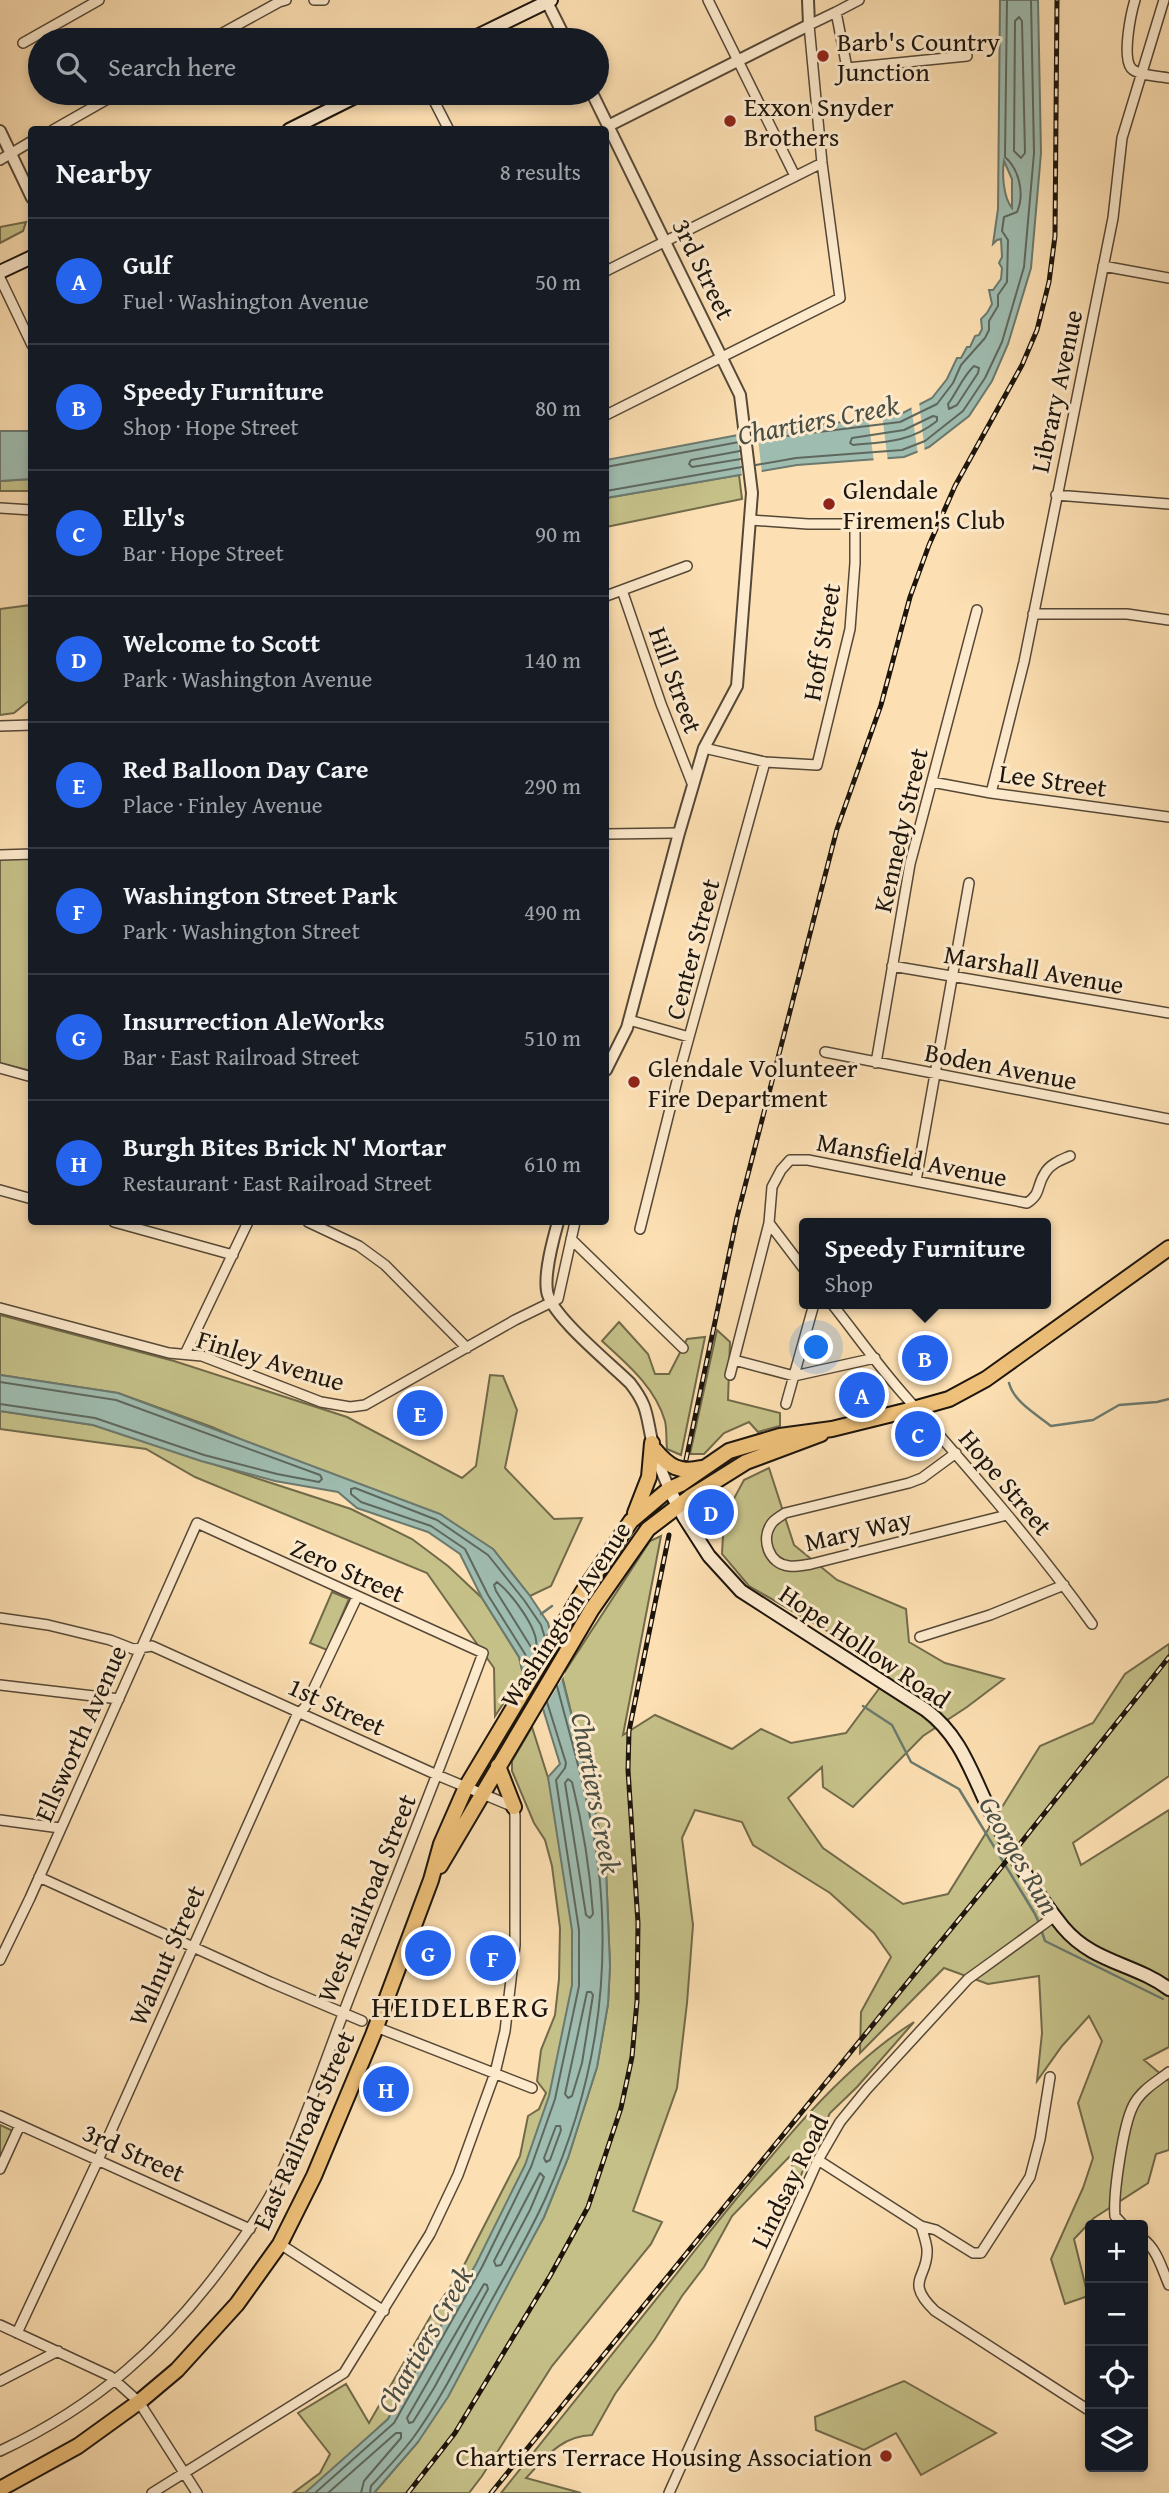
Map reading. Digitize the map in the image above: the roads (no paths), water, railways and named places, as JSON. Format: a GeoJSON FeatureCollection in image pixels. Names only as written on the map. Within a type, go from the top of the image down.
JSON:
{"type":"FeatureCollection","features":[{"type":"Feature","properties":{"kind":"main road"},"geometry":{"type":"LineString","coordinates":[[494,28],[549,1]]}},
{"type":"Feature","properties":{"kind":"main road"},"geometry":{"type":"LineString","coordinates":[[297,126],[339,105]]}},
{"type":"Feature","properties":{"kind":"main road"},"geometry":{"type":"LineString","coordinates":[[0,272],[28,259]]}},
{"type":"Feature","properties":{"kind":"main road","name":"Washington Avenue"},"geometry":{"type":"LineString","coordinates":[[496,1736],[582,1594],[631,1521],[669,1489],[729,1451],[805,1431],[832,1429],[949,1399],[986,1379],[1169,1248]]}},
{"type":"Feature","properties":{"kind":"main road","name":"Washington Avenue"},"geometry":{"type":"LineString","coordinates":[[499,1764],[592,1609],[643,1535],[677,1506],[746,1462],[764,1453],[807,1441],[832,1429]]}},
{"type":"Feature","properties":{"kind":"main road"},"geometry":{"type":"LineString","coordinates":[[654,1447],[669,1465],[678,1469],[690,1471],[706,1467]]}},
{"type":"Feature","properties":{"kind":"main road"},"geometry":{"type":"LineString","coordinates":[[631,1521],[649,1477],[654,1447]]}},
{"type":"Feature","properties":{"kind":"main road","name":"Hope Hollow Road"},"geometry":{"type":"LineString","coordinates":[[669,1489],[709,1556],[741,1591],[926,1710],[950,1732],[967,1759],[998,1826],[1051,1919],[1088,1950],[1169,1989]]}},
{"type":"Feature","properties":{"kind":"main road","name":"East Railroad Street"},"geometry":{"type":"LineString","coordinates":[[0,2489],[78,2446],[139,2402],[177,2370],[237,2304],[280,2244],[314,2176],[376,2027],[431,1880],[441,1844],[466,1787],[496,1736]]}},
{"type":"Feature","properties":{"kind":"main road"},"geometry":{"type":"LineString","coordinates":[[499,1764],[514,1807]]}},
{"type":"Feature","properties":{"kind":"main road","name":"East Railroad Street"},"geometry":{"type":"LineString","coordinates":[[431,1880],[499,1764]]}},
{"type":"Feature","properties":{"kind":"street"},"geometry":{"type":"LineString","coordinates":[[50,28],[100,0]]}},
{"type":"Feature","properties":{"kind":"street"},"geometry":{"type":"LineString","coordinates":[[314,0],[324,0]]}},
{"type":"Feature","properties":{"kind":"street"},"geometry":{"type":"LineString","coordinates":[[708,0],[795,176]]}},
{"type":"Feature","properties":{"kind":"street"},"geometry":{"type":"LineString","coordinates":[[609,414],[840,298],[822,163],[808,0]]}},
{"type":"Feature","properties":{"kind":"street"},"geometry":{"type":"LineString","coordinates":[[609,126],[858,0]]}},
{"type":"Feature","properties":{"kind":"street"},"geometry":{"type":"LineString","coordinates":[[1135,0],[1128,59],[1132,69],[1169,78]]}},
{"type":"Feature","properties":{"kind":"street","name":"Library Avenue"},"geometry":{"type":"LineString","coordinates":[[991,793],[1020,681],[1103,266],[1116,197],[1122,138],[1164,0]]}},
{"type":"Feature","properties":{"kind":"street"},"geometry":{"type":"LineString","coordinates":[[232,28],[281,1]]}},
{"type":"Feature","properties":{"kind":"street"},"geometry":{"type":"LineString","coordinates":[[549,1],[561,28]]}},
{"type":"Feature","properties":{"kind":"street"},"geometry":{"type":"LineString","coordinates":[[836,12],[847,68],[967,56]]}},
{"type":"Feature","properties":{"kind":"street"},"geometry":{"type":"LineString","coordinates":[[23,43],[28,40]]}},
{"type":"Feature","properties":{"kind":"street"},"geometry":{"type":"LineString","coordinates":[[60,126],[97,105]]}},
{"type":"Feature","properties":{"kind":"street"},"geometry":{"type":"LineString","coordinates":[[436,105],[447,126]]}},
{"type":"Feature","properties":{"kind":"street","name":"3rd Street"},"geometry":{"type":"LineString","coordinates":[[596,105],[604,126]]}},
{"type":"Feature","properties":{"kind":"street"},"geometry":{"type":"LineString","coordinates":[[0,131],[5,157],[28,192]]}},
{"type":"Feature","properties":{"kind":"street","name":"3rd Street"},"geometry":{"type":"LineString","coordinates":[[609,136],[740,395],[751,473],[751,520],[737,686],[704,748],[692,783],[629,1020],[609,1063]]}},
{"type":"Feature","properties":{"kind":"street"},"geometry":{"type":"LineString","coordinates":[[5,157],[28,144]]}},
{"type":"Feature","properties":{"kind":"street"},"geometry":{"type":"LineString","coordinates":[[609,270],[822,163]]}},
{"type":"Feature","properties":{"kind":"street"},"geometry":{"type":"LineString","coordinates":[[1103,266],[1169,278]]}},
{"type":"Feature","properties":{"kind":"street"},"geometry":{"type":"LineString","coordinates":[[0,278],[28,337]]}},
{"type":"Feature","properties":{"kind":"street"},"geometry":{"type":"LineString","coordinates":[[1056,495],[1169,504]]}},
{"type":"Feature","properties":{"kind":"street"},"geometry":{"type":"LineString","coordinates":[[0,508],[28,510]]}},
{"type":"Feature","properties":{"kind":"street","name":"Hoff Street"},"geometry":{"type":"LineString","coordinates":[[751,520],[855,524],[850,629],[817,765],[765,762]]}},
{"type":"Feature","properties":{"kind":"street"},"geometry":{"type":"LineString","coordinates":[[609,595],[687,566]]}},
{"type":"Feature","properties":{"kind":"street","name":"Hill Street"},"geometry":{"type":"LineString","coordinates":[[622,590],[661,704],[692,783]]}},
{"type":"Feature","properties":{"kind":"street","name":"Kennedy Street"},"geometry":{"type":"LineString","coordinates":[[876,1063],[910,864],[977,610]]}},
{"type":"Feature","properties":{"kind":"street"},"geometry":{"type":"LineString","coordinates":[[1033,614],[1127,614],[1169,620]]}},
{"type":"Feature","properties":{"kind":"street"},"geometry":{"type":"LineString","coordinates":[[0,726],[28,725]]}},
{"type":"Feature","properties":{"kind":"street"},"geometry":{"type":"LineString","coordinates":[[704,748],[765,762]]}},
{"type":"Feature","properties":{"kind":"street","name":"Center Street"},"geometry":{"type":"LineString","coordinates":[[640,1229],[689,1037],[765,762]]}},
{"type":"Feature","properties":{"kind":"street","name":"Lee Street"},"geometry":{"type":"LineString","coordinates":[[932,782],[991,793],[1169,817]]}},
{"type":"Feature","properties":{"kind":"street"},"geometry":{"type":"LineString","coordinates":[[609,834],[679,833]]}},
{"type":"Feature","properties":{"kind":"street"},"geometry":{"type":"LineString","coordinates":[[0,855],[28,854]]}},
{"type":"Feature","properties":{"kind":"street"},"geometry":{"type":"LineString","coordinates":[[916,1181],[968,883]]}},
{"type":"Feature","properties":{"kind":"street","name":"Marshall Avenue"},"geometry":{"type":"LineString","coordinates":[[892,966],[1169,1013]]}},
{"type":"Feature","properties":{"kind":"street"},"geometry":{"type":"LineString","coordinates":[[629,1020],[689,1037]]}},
{"type":"Feature","properties":{"kind":"street","name":"Boden Avenue"},"geometry":{"type":"LineString","coordinates":[[825,1052],[1169,1119]]}},
{"type":"Feature","properties":{"kind":"street"},"geometry":{"type":"LineString","coordinates":[[0,1068],[28,1076]]}},
{"type":"Feature","properties":{"kind":"street","name":"Mansfield Avenue"},"geometry":{"type":"LineString","coordinates":[[769,1223],[772,1188],[781,1170],[790,1160],[808,1160],[1027,1203],[1037,1196],[1044,1173],[1055,1163],[1070,1156]]}},
{"type":"Feature","properties":{"kind":"street"},"geometry":{"type":"LineString","coordinates":[[0,1190],[28,1198]]}},
{"type":"Feature","properties":{"kind":"street"},"geometry":{"type":"LineString","coordinates":[[769,1223],[799,1262]]}},
{"type":"Feature","properties":{"kind":"street"},"geometry":{"type":"LineString","coordinates":[[730,1375],[769,1223]]}},
{"type":"Feature","properties":{"kind":"street"},"geometry":{"type":"LineString","coordinates":[[125,1225],[233,1255]]}},
{"type":"Feature","properties":{"kind":"street"},"geometry":{"type":"LineString","coordinates":[[185,1354],[247,1225]]}},
{"type":"Feature","properties":{"kind":"street"},"geometry":{"type":"LineString","coordinates":[[314,1225],[359,1246],[385,1265],[467,1348]]}},
{"type":"Feature","properties":{"kind":"street"},"geometry":{"type":"LineString","coordinates":[[557,1225],[546,1283],[547,1294],[561,1316],[640,1395],[649,1416],[654,1447],[669,1489]]}},
{"type":"Feature","properties":{"kind":"street"},"geometry":{"type":"LineString","coordinates":[[551,1303],[561,1294],[574,1225]]}},
{"type":"Feature","properties":{"kind":"street"},"geometry":{"type":"LineString","coordinates":[[571,1239],[683,1348]]}},
{"type":"Feature","properties":{"kind":"street","name":"Finley Avenue"},"geometry":{"type":"LineString","coordinates":[[0,1308],[169,1353],[202,1356],[321,1402],[351,1406],[365,1405],[551,1303]]}},
{"type":"Feature","properties":{"kind":"street"},"geometry":{"type":"LineString","coordinates":[[786,1404],[813,1309]]}},
{"type":"Feature","properties":{"kind":"street","name":"Hope Street"},"geometry":{"type":"LineString","coordinates":[[836,1309],[1064,1585],[1092,1624]]}},
{"type":"Feature","properties":{"kind":"street"},"geometry":{"type":"LineString","coordinates":[[734,1360],[794,1376],[876,1358]]}},
{"type":"Feature","properties":{"kind":"street","name":"Mary Way"},"geometry":{"type":"LineString","coordinates":[[956,1453],[922,1478],[909,1483],[785,1513],[773,1522],[768,1532],[770,1554],[779,1563],[790,1567],[811,1564],[1007,1516]]}},
{"type":"Feature","properties":{"kind":"street","name":"Zero Street"},"geometry":{"type":"LineString","coordinates":[[197,1523],[483,1653]]}},
{"type":"Feature","properties":{"kind":"street","name":"Ellsworth Avenue"},"geometry":{"type":"LineString","coordinates":[[1,1956],[197,1523]]}},
{"type":"Feature","properties":{"kind":"street"},"geometry":{"type":"LineString","coordinates":[[920,1637],[990,1615],[1064,1585]]}},
{"type":"Feature","properties":{"kind":"street","name":"Walnut Street"},"geometry":{"type":"LineString","coordinates":[[17,2333],[300,1712],[305,1707],[356,1597]]}},
{"type":"Feature","properties":{"kind":"street","name":"1st Street"},"geometry":{"type":"LineString","coordinates":[[0,1618],[48,1625],[133,1649],[142,1645],[152,1646],[514,1807]]}},
{"type":"Feature","properties":{"kind":"street","name":"West Railroad Street"},"geometry":{"type":"LineString","coordinates":[[0,2451],[38,2433],[116,2381],[198,2300],[250,2229],[277,2182],[304,2119],[483,1653]]}},
{"type":"Feature","properties":{"kind":"street"},"geometry":{"type":"LineString","coordinates":[[0,1685],[119,1699]]}},
{"type":"Feature","properties":{"kind":"street"},"geometry":{"type":"LineString","coordinates":[[152,2493],[344,2373],[430,2234],[458,2175],[495,2073],[505,2031],[514,1945],[514,1807]]}},
{"type":"Feature","properties":{"kind":"street"},"geometry":{"type":"LineString","coordinates":[[0,1820],[60,1828]]}},
{"type":"Feature","properties":{"kind":"street"},"geometry":{"type":"LineString","coordinates":[[39,1877],[362,2021]]}},
{"type":"Feature","properties":{"kind":"street","name":"Lindsay Road"},"geometry":{"type":"LineString","coordinates":[[669,2493],[818,2160],[839,2122],[968,1979],[1051,1919]]}},
{"type":"Feature","properties":{"kind":"street"},"geometry":{"type":"LineString","coordinates":[[376,2027],[532,2088]]}},
{"type":"Feature","properties":{"kind":"street"},"geometry":{"type":"LineString","coordinates":[[1119,2220],[1114,2209],[1121,2150],[1132,2106],[1146,2089],[1169,2073]]}},
{"type":"Feature","properties":{"kind":"street"},"geometry":{"type":"LineString","coordinates":[[818,2160],[921,2226],[936,2230],[973,2253],[981,2253],[1030,2177],[1040,2139],[1050,2077]]}},
{"type":"Feature","properties":{"kind":"street","name":"3rd Street"},"geometry":{"type":"LineString","coordinates":[[0,2116],[250,2229]]}},
{"type":"Feature","properties":{"kind":"street"},"geometry":{"type":"LineString","coordinates":[[0,2169],[20,2125]]}},
{"type":"Feature","properties":{"kind":"street"},"geometry":{"type":"LineString","coordinates":[[921,2226],[927,2250],[919,2282],[922,2298],[935,2311],[1088,2409]]}},
{"type":"Feature","properties":{"kind":"street"},"geometry":{"type":"LineString","coordinates":[[1148,2243],[1169,2285]]}},
{"type":"Feature","properties":{"kind":"street"},"geometry":{"type":"LineString","coordinates":[[280,2244],[384,2311]]}},
{"type":"Feature","properties":{"kind":"street"},"geometry":{"type":"LineString","coordinates":[[0,2325],[94,2367],[116,2381],[139,2402],[197,2493]]}},
{"type":"Feature","properties":{"kind":"street"},"geometry":{"type":"LineString","coordinates":[[0,2381],[58,2351]]}},
{"type":"Feature","properties":{"kind":"water"},"geometry":{"type":"Polygon","coordinates":[[[1000,0],[1038,0],[1041,153],[1031,268],[1008,344],[992,381],[969,416],[929,447],[904,457],[797,465],[609,497],[609,459],[738,435],[899,415],[932,398],[947,379],[957,358],[961,358],[975,336],[979,335],[982,329],[981,319],[992,304],[989,290],[993,290],[1001,279],[1001,239],[993,244],[998,209],[1000,0]],[[1004,161],[1005,191],[1012,208],[1012,179],[1004,161]]]}},
{"type":"Feature","properties":{"kind":"water"},"geometry":{"type":"Polygon","coordinates":[[[0,431],[28,431],[28,479],[0,481],[0,431]]]}},
{"type":"Feature","properties":{"kind":"water"},"geometry":{"type":"Polygon","coordinates":[[[0,1375],[118,1393],[440,1514],[493,1549],[548,1623],[600,1832],[606,1870],[610,1966],[608,2004],[597,2067],[568,2158],[544,2217],[448,2397],[418,2442],[374,2493],[305,2493],[388,2419],[476,2264],[525,2165],[549,2096],[572,1985],[572,1930],[548,1777],[560,1764],[543,1709],[523,1674],[519,1657],[482,1598],[460,1554],[428,1532],[357,1508],[338,1492],[275,1481],[201,1461],[93,1425],[0,1411],[0,1375]]]}},
{"type":"Feature","properties":{"kind":"waterway"},"geometry":{"type":"LineString","coordinates":[[1009,1383],[1021,1402],[1051,1426],[1093,1420],[1119,1405],[1169,1399]]}},
{"type":"Feature","properties":{"kind":"waterway"},"geometry":{"type":"LineString","coordinates":[[541,1614],[552,1606]]}},
{"type":"Feature","properties":{"kind":"waterway","name":"Georges Run"},"geometry":{"type":"LineString","coordinates":[[863,1706],[892,1725],[911,1762],[959,1789],[1039,1923]]}},
{"type":"Feature","properties":{"kind":"waterway","name":"Georges Run"},"geometry":{"type":"LineString","coordinates":[[1041,1929],[1045,1941],[1163,1999]]}},
{"type":"Feature","properties":{"kind":"railway"},"geometry":{"type":"LineString","coordinates":[[686,1460],[737,1217],[837,829],[881,705],[910,597],[929,545],[955,486],[1022,365],[1037,330],[1049,282],[1055,236],[1057,0]]}},
{"type":"Feature","properties":{"kind":"railway"},"geometry":{"type":"LineString","coordinates":[[408,2493],[455,2433],[550,2276],[588,2207],[621,2108],[632,2057],[637,2001],[638,1923],[628,1770],[629,1731],[669,1535]]}},
{"type":"Feature","properties":{"kind":"railway"},"geometry":{"type":"LineString","coordinates":[[491,2493],[1000,1869],[1169,1657]]}},
{"type":"Feature","properties":{"kind":"place","name":"Barb's Country Junction"},"geometry":{"type":"Point","coordinates":[823,56]}},
{"type":"Feature","properties":{"kind":"place","name":"Exxon Snyder Brothers"},"geometry":{"type":"Point","coordinates":[730,121]}},
{"type":"Feature","properties":{"kind":"place","name":"Glendale Firemen's Club"},"geometry":{"type":"Point","coordinates":[829,504]}},
{"type":"Feature","properties":{"kind":"place","name":"Glendale Volunteer Fire Department"},"geometry":{"type":"Point","coordinates":[634,1082]}},
{"type":"Feature","properties":{"kind":"place","name":"Speedy Furniture"},"geometry":{"type":"Point","coordinates":[925,1358]}},
{"type":"Feature","properties":{"kind":"place","name":"Gulf"},"geometry":{"type":"Point","coordinates":[862,1395]}},
{"type":"Feature","properties":{"kind":"place","name":"Red Balloon Day Care"},"geometry":{"type":"Point","coordinates":[420,1413]}},
{"type":"Feature","properties":{"kind":"place","name":"Elly's"},"geometry":{"type":"Point","coordinates":[918,1434]}},
{"type":"Feature","properties":{"kind":"place","name":"Welcome to Scott"},"geometry":{"type":"Point","coordinates":[711,1512]}},
{"type":"Feature","properties":{"kind":"place","name":"Insurrection AleWorks"},"geometry":{"type":"Point","coordinates":[428,1953]}},
{"type":"Feature","properties":{"kind":"place","name":"Washington Street Park"},"geometry":{"type":"Point","coordinates":[493,1958]}},
{"type":"Feature","properties":{"kind":"place","name":"Burgh Bites Brick N' Mortar"},"geometry":{"type":"Point","coordinates":[386,2089]}},
{"type":"Feature","properties":{"kind":"place","name":"Chartiers Terrace Housing Association"},"geometry":{"type":"Point","coordinates":[886,2456]}},
{"type":"Feature","properties":{"kind":"district","name":"HEIDELBERG"},"geometry":{"type":"Point","coordinates":[461,2006]}},
{"type":"Feature","properties":{"kind":"water label","name":"Chartiers Creek"},"geometry":{"type":"Point","coordinates":[818,419]}},
{"type":"Feature","properties":{"kind":"water label","name":"Chartiers Creek"},"geometry":{"type":"Point","coordinates":[597,1793]}},
{"type":"Feature","properties":{"kind":"water label","name":"Chartiers Creek"},"geometry":{"type":"Point","coordinates":[424,2339]}}]}
